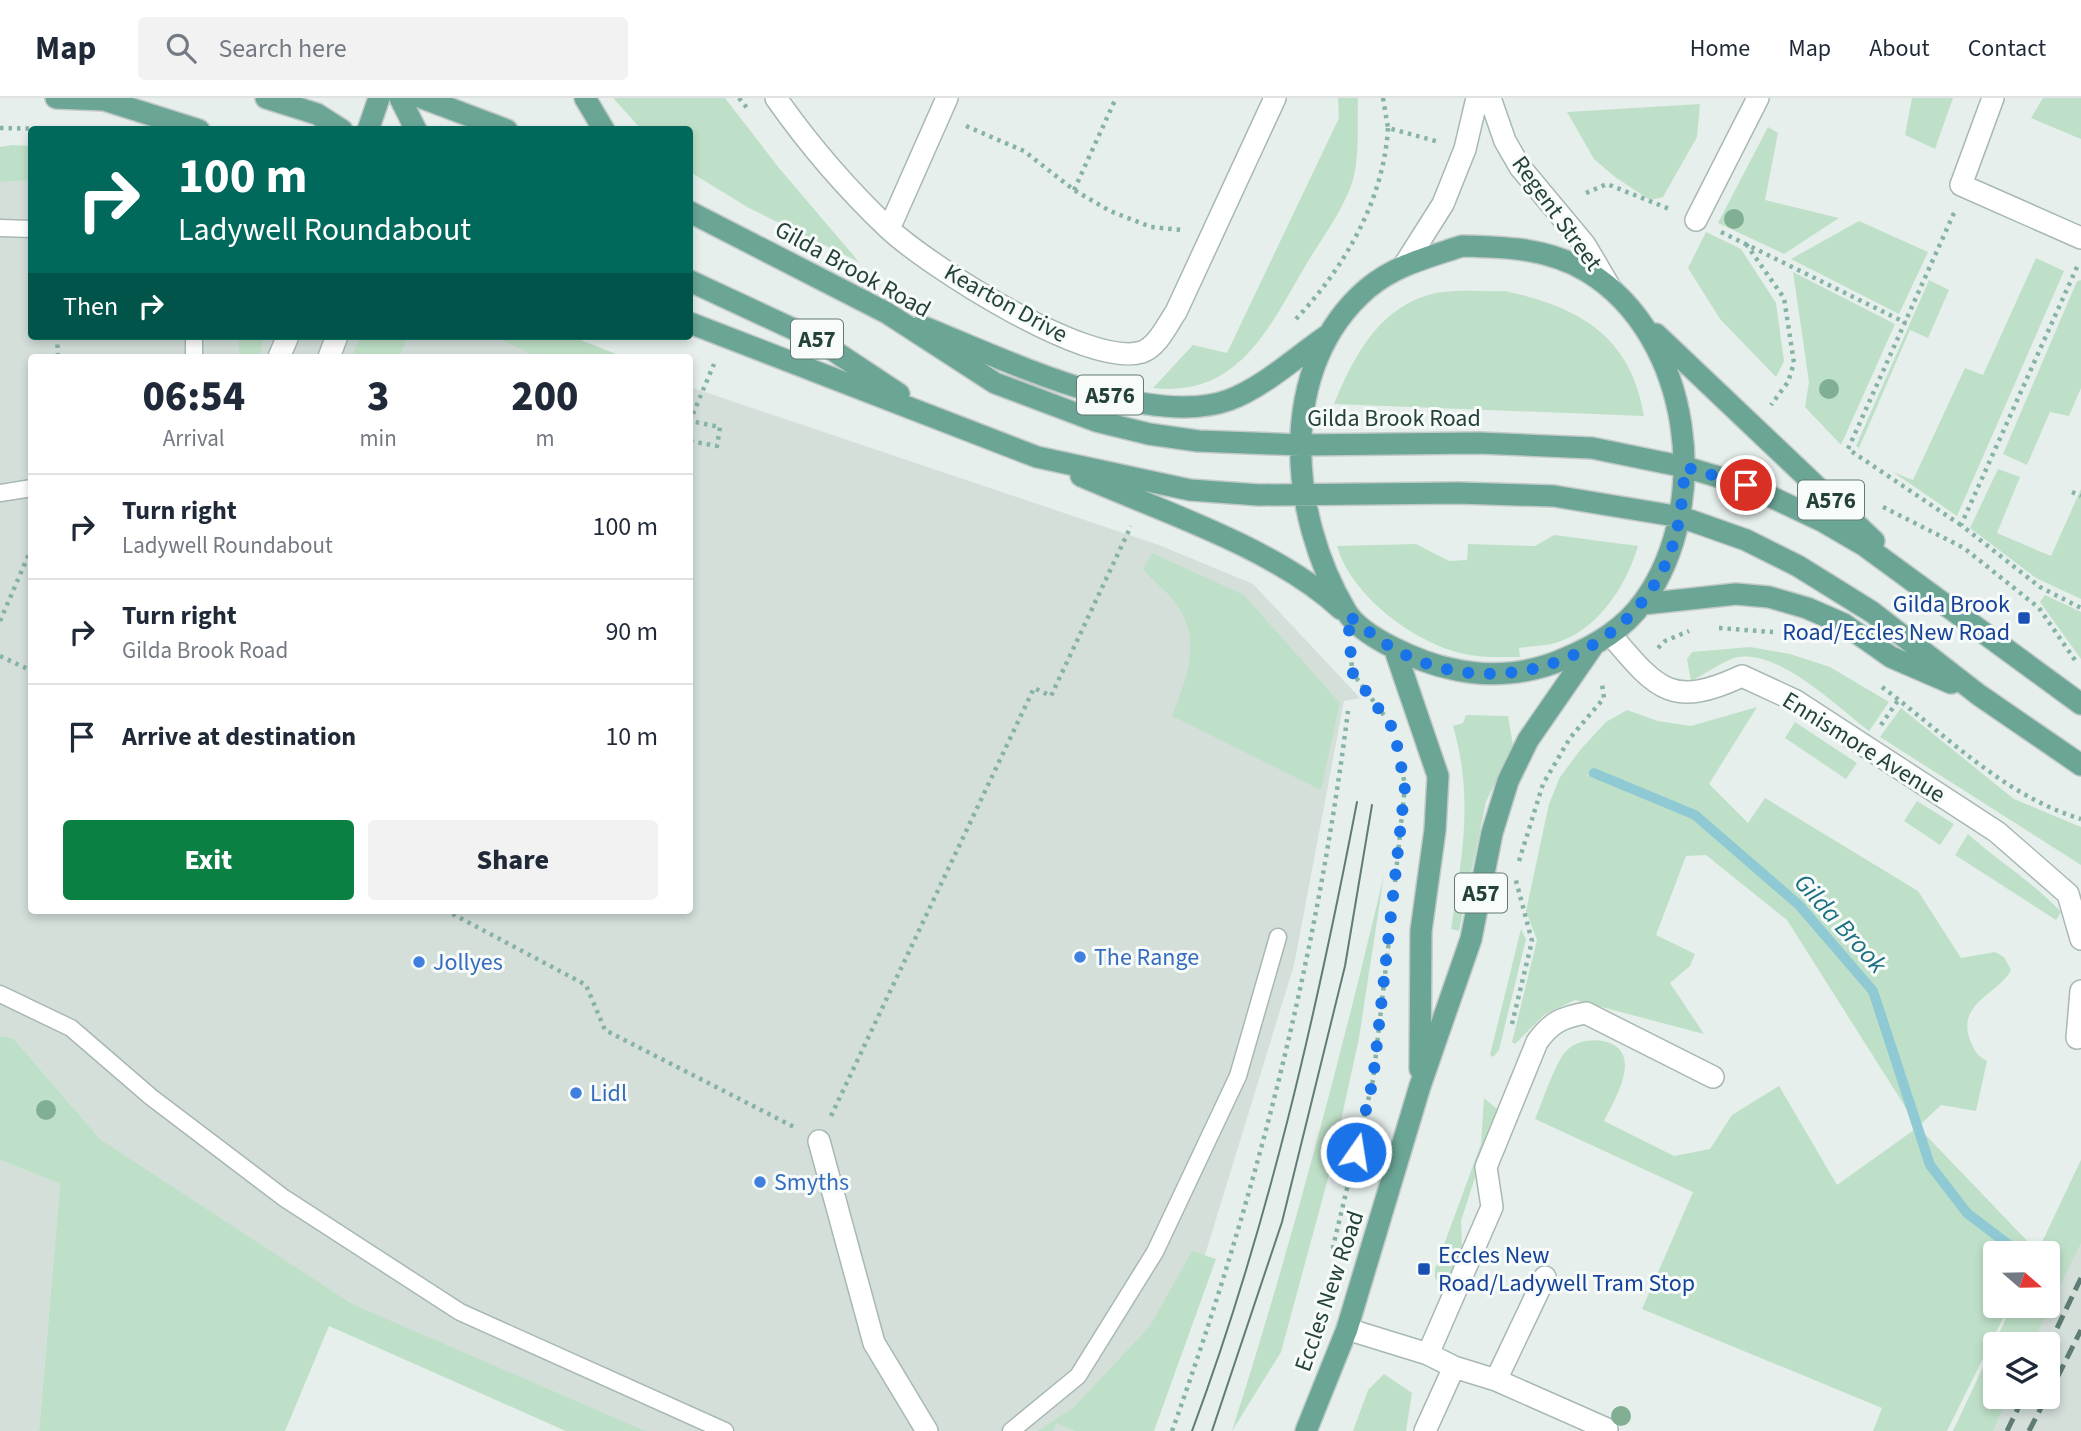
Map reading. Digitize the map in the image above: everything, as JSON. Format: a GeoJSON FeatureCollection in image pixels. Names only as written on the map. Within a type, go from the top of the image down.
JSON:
{"type":"FeatureCollection","features":[{"type":"Feature","properties":{"kind":"main road"},"geometry":{"type":"LineString","coordinates":[[55,98],[104,100],[186,126]]}},
{"type":"Feature","properties":{"kind":"main road"},"geometry":{"type":"LineString","coordinates":[[266,98],[317,114],[336,126]]}},
{"type":"Feature","properties":{"kind":"main road"},"geometry":{"type":"LineString","coordinates":[[370,126],[379,98]]}},
{"type":"Feature","properties":{"kind":"main road"},"geometry":{"type":"LineString","coordinates":[[400,98],[414,126]]}},
{"type":"Feature","properties":{"kind":"main road"},"geometry":{"type":"LineString","coordinates":[[585,98],[602,126]]}},
{"type":"Feature","properties":{"kind":"main road"},"geometry":{"type":"LineString","coordinates":[[423,126],[428,99],[497,126]]}},
{"type":"Feature","properties":{"kind":"main road","name":"Gilda Brook Road"},"geometry":{"type":"LineString","coordinates":[[695,214],[887,313],[995,383],[1096,421],[1149,434],[1198,441],[1301,445],[1545,445],[1592,449],[1685,467],[1772,496],[1822,521],[1910,576],[1957,616],[2081,704]]}},
{"type":"Feature","properties":{"kind":"main road"},"geometry":{"type":"LineString","coordinates":[[693,324],[1037,457],[1142,502],[1262,556],[1296,575],[1348,615],[1395,650],[1428,664],[1484,675],[1534,670],[1602,640],[1643,604],[1661,574],[1681,517],[1685,467],[1671,384],[1662,357],[1642,321],[1611,289],[1587,271],[1564,260],[1510,247],[1462,246],[1405,264],[1370,287],[1344,312],[1328,335],[1312,374],[1301,445],[1304,494],[1313,542],[1348,615]]}},
{"type":"Feature","properties":{"kind":"main road","name":"A57"},"geometry":{"type":"LineString","coordinates":[[693,282],[819,341],[933,416]]}},
{"type":"Feature","properties":{"kind":"main road","name":"A576"},"geometry":{"type":"LineString","coordinates":[[887,313],[1078,386],[1164,407],[1199,406],[1228,400],[1328,335]]}},
{"type":"Feature","properties":{"kind":"main road","name":"A576"},"geometry":{"type":"LineString","coordinates":[[1642,321],[1910,576]]}},
{"type":"Feature","properties":{"kind":"main road"},"geometry":{"type":"LineString","coordinates":[[1037,457],[1190,490],[1304,494],[1458,493],[1554,496],[1681,517],[1746,540],[1798,566],[1872,612],[1979,695],[2081,765]]}},
{"type":"Feature","properties":{"kind":"main road"},"geometry":{"type":"LineString","coordinates":[[1643,604],[1736,594],[1769,597],[1807,608],[1844,624],[1891,657],[1979,695]]}},
{"type":"Feature","properties":{"kind":"main road","name":"Eccles New Road"},"geometry":{"type":"LineString","coordinates":[[1306,1431],[1348,1329],[1420,1086],[1471,939],[1492,833],[1508,781],[1528,740],[1602,640]]}},
{"type":"Feature","properties":{"kind":"main road","name":"Eccles New Road"},"geometry":{"type":"LineString","coordinates":[[1395,650],[1438,776],[1435,830],[1420,931],[1420,1086]]}},
{"type":"Feature","properties":{"kind":"street","name":"Kearton Drive"},"geometry":{"type":"LineString","coordinates":[[776,98],[808,144],[889,229],[940,268],[1041,328],[1103,352],[1123,354],[1143,352],[1158,340],[1176,312],[1275,98]]}},
{"type":"Feature","properties":{"kind":"street"},"geometry":{"type":"LineString","coordinates":[[1405,264],[1443,204],[1465,149],[1477,98]]}},
{"type":"Feature","properties":{"kind":"street","name":"Regent Street"},"geometry":{"type":"LineString","coordinates":[[1490,98],[1505,141],[1520,167],[1585,245],[1611,289]]}},
{"type":"Feature","properties":{"kind":"street"},"geometry":{"type":"LineString","coordinates":[[1696,220],[1758,98]]}},
{"type":"Feature","properties":{"kind":"street"},"geometry":{"type":"LineString","coordinates":[[1993,98],[1961,185],[2081,238]]}},
{"type":"Feature","properties":{"kind":"street"},"geometry":{"type":"LineString","coordinates":[[889,229],[943,106]]}},
{"type":"Feature","properties":{"kind":"street","name":"Ennismore Avenue"},"geometry":{"type":"LineString","coordinates":[[1602,640],[1640,667],[1653,682],[1681,693],[1710,691],[1742,676],[1796,701],[1997,832],[2068,894],[2081,939]]}},
{"type":"Feature","properties":{"kind":"street"},"geometry":{"type":"LineString","coordinates":[[2077,1038],[2081,991]]}},
{"type":"Feature","properties":{"kind":"street"},"geometry":{"type":"LineString","coordinates":[[1428,1354],[1492,1207],[1486,1167],[1537,1042],[1548,1027],[1564,1017],[1586,1013],[1713,1077]]}},
{"type":"Feature","properties":{"kind":"street"},"geometry":{"type":"LineString","coordinates":[[819,1141],[874,1343],[927,1431]]}},
{"type":"Feature","properties":{"kind":"street"},"geometry":{"type":"LineString","coordinates":[[1496,1380],[1545,1277]]}},
{"type":"Feature","properties":{"kind":"street"},"geometry":{"type":"LineString","coordinates":[[1348,1329],[1428,1354],[1454,1367],[1496,1380],[1609,1430]]}},
{"type":"Feature","properties":{"kind":"street"},"geometry":{"type":"LineString","coordinates":[[1426,1431],[1454,1367]]}},
{"type":"Feature","properties":{"kind":"lane"},"geometry":{"type":"LineString","coordinates":[[0,228],[28,229]]}},
{"type":"Feature","properties":{"kind":"lane"},"geometry":{"type":"LineString","coordinates":[[0,493],[28,489]]}},
{"type":"Feature","properties":{"kind":"lane"},"geometry":{"type":"LineString","coordinates":[[1011,1431],[1078,1376],[1155,1252],[1238,1076],[1278,937]]}},
{"type":"Feature","properties":{"kind":"lane"},"geometry":{"type":"LineString","coordinates":[[0,994],[71,1028],[151,1097],[284,1198],[460,1312],[725,1431]]}},
{"type":"Feature","properties":{"kind":"path"},"geometry":{"type":"LineString","coordinates":[[1074,190],[1116,98]]}},
{"type":"Feature","properties":{"kind":"path"},"geometry":{"type":"LineString","coordinates":[[1288,328],[1316,298],[1368,211],[1385,168],[1388,128],[1383,98]]}},
{"type":"Feature","properties":{"kind":"path"},"geometry":{"type":"LineString","coordinates":[[943,106],[1024,151],[1074,190],[1110,211],[1151,227],[1214,234]]}},
{"type":"Feature","properties":{"kind":"path"},"geometry":{"type":"LineString","coordinates":[[0,128],[28,129]]}},
{"type":"Feature","properties":{"kind":"path"},"geometry":{"type":"LineString","coordinates":[[1388,128],[1465,149]]}},
{"type":"Feature","properties":{"kind":"path"},"geometry":{"type":"LineString","coordinates":[[1586,193],[1607,184],[1696,220],[1906,323]]}},
{"type":"Feature","properties":{"kind":"path"},"geometry":{"type":"LineString","coordinates":[[1966,187],[1849,449],[1961,525],[2040,587],[2081,608]]}},
{"type":"Feature","properties":{"kind":"path"},"geometry":{"type":"LineString","coordinates":[[1746,244],[1784,298],[1794,363],[1788,382],[1766,411]]}},
{"type":"Feature","properties":{"kind":"path"},"geometry":{"type":"LineString","coordinates":[[1961,525],[2081,257]]}},
{"type":"Feature","properties":{"kind":"path"},"geometry":{"type":"LineString","coordinates":[[693,414],[726,337]]}},
{"type":"Feature","properties":{"kind":"path"},"geometry":{"type":"LineString","coordinates":[[693,422],[720,427],[717,446],[693,442]]}},
{"type":"Feature","properties":{"kind":"path"},"geometry":{"type":"LineString","coordinates":[[2072,492],[2081,496]]}},
{"type":"Feature","properties":{"kind":"path"},"geometry":{"type":"LineString","coordinates":[[456,914],[586,985],[605,1030],[819,1141],[1034,688],[1051,696],[1142,502]]}},
{"type":"Feature","properties":{"kind":"path"},"geometry":{"type":"LineString","coordinates":[[1874,502],[1964,548],[2028,599],[2039,608],[2081,668]]}},
{"type":"Feature","properties":{"kind":"path"},"geometry":{"type":"LineString","coordinates":[[0,621],[28,556]]}},
{"type":"Feature","properties":{"kind":"path"},"geometry":{"type":"LineString","coordinates":[[1348,615],[1352,672],[1387,720]]}},
{"type":"Feature","properties":{"kind":"path"},"geometry":{"type":"LineString","coordinates":[[1708,629],[1759,628],[1782,634]]}},
{"type":"Feature","properties":{"kind":"path"},"geometry":{"type":"LineString","coordinates":[[1640,667],[1665,641],[1699,630]]}},
{"type":"Feature","properties":{"kind":"path"},"geometry":{"type":"LineString","coordinates":[[1527,1070],[1506,1046],[1532,941],[1515,877],[1543,784],[1570,738],[1604,698],[1602,640]]}},
{"type":"Feature","properties":{"kind":"path"},"geometry":{"type":"LineString","coordinates":[[0,656],[28,669]]}},
{"type":"Feature","properties":{"kind":"path"},"geometry":{"type":"LineString","coordinates":[[1877,683],[1985,771],[2063,814],[2081,819]]}},
{"type":"Feature","properties":{"kind":"path"},"geometry":{"type":"LineString","coordinates":[[1172,1431],[1207,1332],[1259,1160],[1311,946],[1335,813],[1348,711]]}},
{"type":"Feature","properties":{"kind":"path"},"geometry":{"type":"LineString","coordinates":[[1395,888],[1405,786],[1401,763]]}},
{"type":"Feature","properties":{"kind":"path"},"geometry":{"type":"LineString","coordinates":[[1360,1289],[1333,1247],[1373,1080],[1389,939]]}},
{"type":"Feature","properties":{"kind":"shaded area"},"geometry":{"type":"Polygon","coordinates":[[[28,164],[28,340],[558,340],[595,354],[28,354],[28,914],[693,914],[693,388],[1159,545],[1253,584],[1360,698],[1344,701],[1294,965],[1151,1431],[566,1431],[329,1325],[101,1140],[13,1038],[0,1036],[0,168],[28,164]]]}},
{"type":"Feature","properties":{"kind":"shaded area"},"geometry":{"type":"Polygon","coordinates":[[[0,1160],[60,1184],[39,1431],[0,1431],[0,1160]]]}},
{"type":"Feature","properties":{"kind":"shaded area"},"geometry":{"type":"Polygon","coordinates":[[[2081,1160],[2081,1431],[1953,1431],[1983,1367],[1983,1409],[2060,1409],[2060,1332],[2000,1332],[2006,1318],[2060,1318],[2060,1241],[2043,1241],[2081,1160]]]}},
{"type":"Feature","properties":{"kind":"green space"},"geometry":{"type":"Polygon","coordinates":[[[613,98],[725,98],[779,168],[859,262],[749,208],[693,173],[693,126],[638,126],[613,98]]]}},
{"type":"Feature","properties":{"kind":"green space"},"geometry":{"type":"Polygon","coordinates":[[[1338,98],[1358,98],[1357,152],[1352,183],[1337,214],[1265,333],[1230,369],[1208,382],[1183,388],[1153,388],[1193,345],[1227,353],[1339,118],[1338,98]]]}},
{"type":"Feature","properties":{"kind":"green space"},"geometry":{"type":"Polygon","coordinates":[[[1912,98],[1953,98],[1935,149],[1905,135],[1912,98]]]}},
{"type":"Feature","properties":{"kind":"green space"},"geometry":{"type":"Polygon","coordinates":[[[2043,98],[2081,98],[2081,139],[2031,118],[2043,98]]]}},
{"type":"Feature","properties":{"kind":"green space"},"geometry":{"type":"Polygon","coordinates":[[[1700,104],[1697,137],[1663,197],[1650,200],[1615,177],[1594,159],[1567,112],[1700,104]]]}},
{"type":"Feature","properties":{"kind":"green space"},"geometry":{"type":"Polygon","coordinates":[[[1768,127],[1778,133],[1765,200],[1839,218],[1784,254],[1718,223],[1768,127]]]}},
{"type":"Feature","properties":{"kind":"green space"},"geometry":{"type":"Polygon","coordinates":[[[28,146],[28,180],[0,182],[0,147],[28,146]]]}},
{"type":"Feature","properties":{"kind":"green space"},"geometry":{"type":"Polygon","coordinates":[[[1859,221],[1928,252],[1899,314],[1791,259],[1859,221]]]}},
{"type":"Feature","properties":{"kind":"green space"},"geometry":{"type":"Polygon","coordinates":[[[1706,232],[1741,249],[1776,303],[1784,361],[1776,377],[1720,319],[1688,268],[1706,232]]]}},
{"type":"Feature","properties":{"kind":"green space"},"geometry":{"type":"Polygon","coordinates":[[[2036,258],[2064,271],[1957,516],[1893,472],[1913,480],[1965,368],[1983,375],[2036,258]]]}},
{"type":"Feature","properties":{"kind":"green space"},"geometry":{"type":"Polygon","coordinates":[[[1793,272],[1895,324],[1841,445],[1805,407],[1809,382],[1793,272]]]}},
{"type":"Feature","properties":{"kind":"green space"},"geometry":{"type":"Polygon","coordinates":[[[1929,280],[1949,290],[1928,338],[1910,330],[1859,448],[1856,446],[1929,280]]]}},
{"type":"Feature","properties":{"kind":"green space"},"geometry":{"type":"Polygon","coordinates":[[[2081,280],[2081,388],[2069,416],[2050,412],[2027,465],[2003,454],[2077,281],[2081,280]]]}},
{"type":"Feature","properties":{"kind":"green space"},"geometry":{"type":"Polygon","coordinates":[[[1505,291],[1556,306],[1578,316],[1597,330],[1614,346],[1627,365],[1637,388],[1644,416],[1334,404],[1349,371],[1368,340],[1393,313],[1408,303],[1444,292],[1505,291]]]}},
{"type":"Feature","properties":{"kind":"green space"},"geometry":{"type":"Polygon","coordinates":[[[239,340],[263,340],[260,354],[239,354],[239,340]]]}},
{"type":"Feature","properties":{"kind":"green space"},"geometry":{"type":"Polygon","coordinates":[[[358,340],[406,340],[400,354],[353,354],[358,340]]]}},
{"type":"Feature","properties":{"kind":"green space"},"geometry":{"type":"Polygon","coordinates":[[[502,340],[580,340],[616,354],[531,354],[502,340]]]}},
{"type":"Feature","properties":{"kind":"green space"},"geometry":{"type":"Polygon","coordinates":[[[1998,469],[2020,477],[1997,533],[2051,556],[2081,489],[2081,599],[2036,578],[1970,528],[1998,469]]]}},
{"type":"Feature","properties":{"kind":"green space"},"geometry":{"type":"Polygon","coordinates":[[[1554,535],[1638,546],[1626,577],[1595,619],[1568,638],[1552,644],[1519,648],[1520,657],[1460,653],[1422,638],[1369,598],[1355,582],[1337,546],[1416,544],[1449,561],[1467,560],[1468,544],[1535,546],[1554,535]]]}},
{"type":"Feature","properties":{"kind":"green space"},"geometry":{"type":"Polygon","coordinates":[[[1152,553],[1244,595],[1340,703],[1321,790],[1172,716],[1188,668],[1190,638],[1179,608],[1143,569],[1152,553]]]}},
{"type":"Feature","properties":{"kind":"green space"},"geometry":{"type":"Polygon","coordinates":[[[2045,595],[2081,612],[2081,659],[2040,602],[2045,595]]]}},
{"type":"Feature","properties":{"kind":"green space"},"geometry":{"type":"Polygon","coordinates":[[[1750,647],[1790,654],[1830,667],[1889,702],[1869,731],[1805,681],[1768,661],[1751,657],[1734,658],[1691,681],[1687,659],[1692,652],[1750,647]]]}},
{"type":"Feature","properties":{"kind":"green space"},"geometry":{"type":"Polygon","coordinates":[[[1757,707],[1709,784],[1748,823],[1765,798],[1918,891],[1961,958],[1995,952],[2004,957],[2011,970],[1974,1008],[1967,1027],[1971,1044],[1978,1055],[1987,1061],[1976,1111],[1941,1105],[1918,1127],[1787,920],[1706,855],[1686,856],[1656,935],[1695,954],[1690,966],[1670,983],[1704,1034],[1575,1000],[1544,1015],[1515,1044],[1512,1042],[1537,940],[1526,911],[1549,804],[1560,777],[1606,722],[1627,710],[1658,721],[1691,726],[1757,707]]]}},
{"type":"Feature","properties":{"kind":"green space"},"geometry":{"type":"Polygon","coordinates":[[[1901,708],[2014,799],[2081,827],[2081,865],[1880,737],[1901,708]]]}},
{"type":"Feature","properties":{"kind":"green space"},"geometry":{"type":"Polygon","coordinates":[[[1466,715],[1508,716],[1513,745],[1486,802],[1459,931],[1451,929],[1462,852],[1464,803],[1463,778],[1453,726],[1463,723],[1466,715]]]}},
{"type":"Feature","properties":{"kind":"green space"},"geometry":{"type":"Polygon","coordinates":[[[1795,722],[1857,763],[1846,779],[1785,738],[1795,722]]]}},
{"type":"Feature","properties":{"kind":"green space"},"geometry":{"type":"Polygon","coordinates":[[[1917,801],[1954,824],[1940,845],[1904,821],[1917,801]]]}},
{"type":"Feature","properties":{"kind":"green space"},"geometry":{"type":"Polygon","coordinates":[[[1968,834],[2050,901],[2061,912],[2056,920],[1955,855],[1968,834]]]}},
{"type":"Feature","properties":{"kind":"green space"},"geometry":{"type":"Polygon","coordinates":[[[1384,875],[1359,1038],[1330,1171],[1281,1352],[1232,1431],[1313,1154],[1384,875]]]}},
{"type":"Feature","properties":{"kind":"green space"},"geometry":{"type":"Polygon","coordinates":[[[1521,929],[1526,939],[1499,1050],[1493,1057],[1490,1055],[1521,929]]]}},
{"type":"Feature","properties":{"kind":"green space"},"geometry":{"type":"Polygon","coordinates":[[[0,1036],[13,1038],[101,1140],[352,1304],[645,1431],[566,1431],[329,1326],[285,1431],[39,1431],[60,1184],[0,1160],[0,1036]]]}},
{"type":"Feature","properties":{"kind":"green space"},"geometry":{"type":"Polygon","coordinates":[[[1584,1041],[1603,1041],[1616,1046],[1623,1054],[1625,1064],[1620,1088],[1604,1121],[1674,1156],[1710,1149],[1732,1115],[1779,1086],[1837,1185],[1918,1127],[2027,1241],[1983,1241],[1983,1318],[2003,1318],[1996,1332],[1983,1332],[1983,1358],[1947,1431],[1873,1431],[1882,1408],[1642,1309],[1693,1192],[1535,1119],[1554,1072],[1567,1050],[1584,1041]]]}},
{"type":"Feature","properties":{"kind":"green space"},"geometry":{"type":"Polygon","coordinates":[[[1484,1098],[1497,1109],[1461,1221],[1462,1248],[1446,1283],[1441,1287],[1435,1278],[1435,1269],[1481,1144],[1484,1098]]]}},
{"type":"Feature","properties":{"kind":"green space"},"geometry":{"type":"Polygon","coordinates":[[[2081,1160],[2081,1243],[2060,1286],[2060,1241],[2043,1241],[2081,1160]]]}},
{"type":"Feature","properties":{"kind":"green space"},"geometry":{"type":"Polygon","coordinates":[[[1192,1251],[1216,1259],[1154,1431],[1075,1431],[1057,1423],[1053,1431],[1038,1431],[1074,1407],[1150,1326],[1192,1251]]]}},
{"type":"Feature","properties":{"kind":"green space"},"geometry":{"type":"Polygon","coordinates":[[[2006,1318],[2045,1318],[2038,1332],[2000,1332],[2006,1318]]]}},
{"type":"Feature","properties":{"kind":"green space"},"geometry":{"type":"Polygon","coordinates":[[[1983,1367],[1983,1409],[2003,1409],[1993,1431],[1953,1431],[1983,1367]]]}},
{"type":"Feature","properties":{"kind":"green space"},"geometry":{"type":"Polygon","coordinates":[[[1384,1374],[1412,1393],[1406,1431],[1353,1431],[1368,1390],[1384,1374]]]}},
{"type":"Feature","properties":{"kind":"waterway","name":"Gilda Brook"},"geometry":{"type":"LineString","coordinates":[[1594,773],[1695,815],[1799,905],[1873,991],[1930,1165],[1967,1213],[2004,1241]]}},
{"type":"Feature","properties":{"kind":"tram line"},"geometry":{"type":"LineString","coordinates":[[1192,1431],[1244,1277],[1288,1120],[1325,961],[1357,802]]}},
{"type":"Feature","properties":{"kind":"tram line"},"geometry":{"type":"LineString","coordinates":[[1212,1431],[1282,1222],[1345,966],[1372,805]]}},
{"type":"Feature","properties":{"kind":"railway"},"geometry":{"type":"LineString","coordinates":[[2055,1332],[2081,1278]]}},
{"type":"Feature","properties":{"kind":"railway"},"geometry":{"type":"LineString","coordinates":[[2060,1372],[2081,1330]]}},
{"type":"Feature","properties":{"kind":"railway"},"geometry":{"type":"LineString","coordinates":[[2007,1431],[2018,1409]]}},
{"type":"Feature","properties":{"kind":"railway"},"geometry":{"type":"LineString","coordinates":[[2029,1431],[2040,1409]]}},
{"type":"Feature","properties":{"kind":"place","name":"Gilda Brook Road/Eccles New Road"},"geometry":{"type":"Point","coordinates":[2024,618]}},
{"type":"Feature","properties":{"kind":"place","name":"The Range"},"geometry":{"type":"Point","coordinates":[1080,957]}},
{"type":"Feature","properties":{"kind":"place","name":"Jollyes"},"geometry":{"type":"Point","coordinates":[419,962]}},
{"type":"Feature","properties":{"kind":"place","name":"Lidl"},"geometry":{"type":"Point","coordinates":[576,1093]}},
{"type":"Feature","properties":{"kind":"place","name":"Smyths"},"geometry":{"type":"Point","coordinates":[760,1182]}},
{"type":"Feature","properties":{"kind":"place","name":"Eccles New Road/Ladywell Tram Stop"},"geometry":{"type":"Point","coordinates":[1424,1269]}},
{"type":"Feature","properties":{"kind":"route"},"geometry":{"type":"LineString","coordinates":[[1356,1152],[1373,1080],[1405,786],[1394,730],[1352,672],[1348,615],[1395,650],[1428,664],[1484,675],[1534,670],[1551,665],[1594,646],[1611,635],[1643,604],[1661,574],[1675,542],[1681,517],[1685,467],[1746,485]]}}]}
